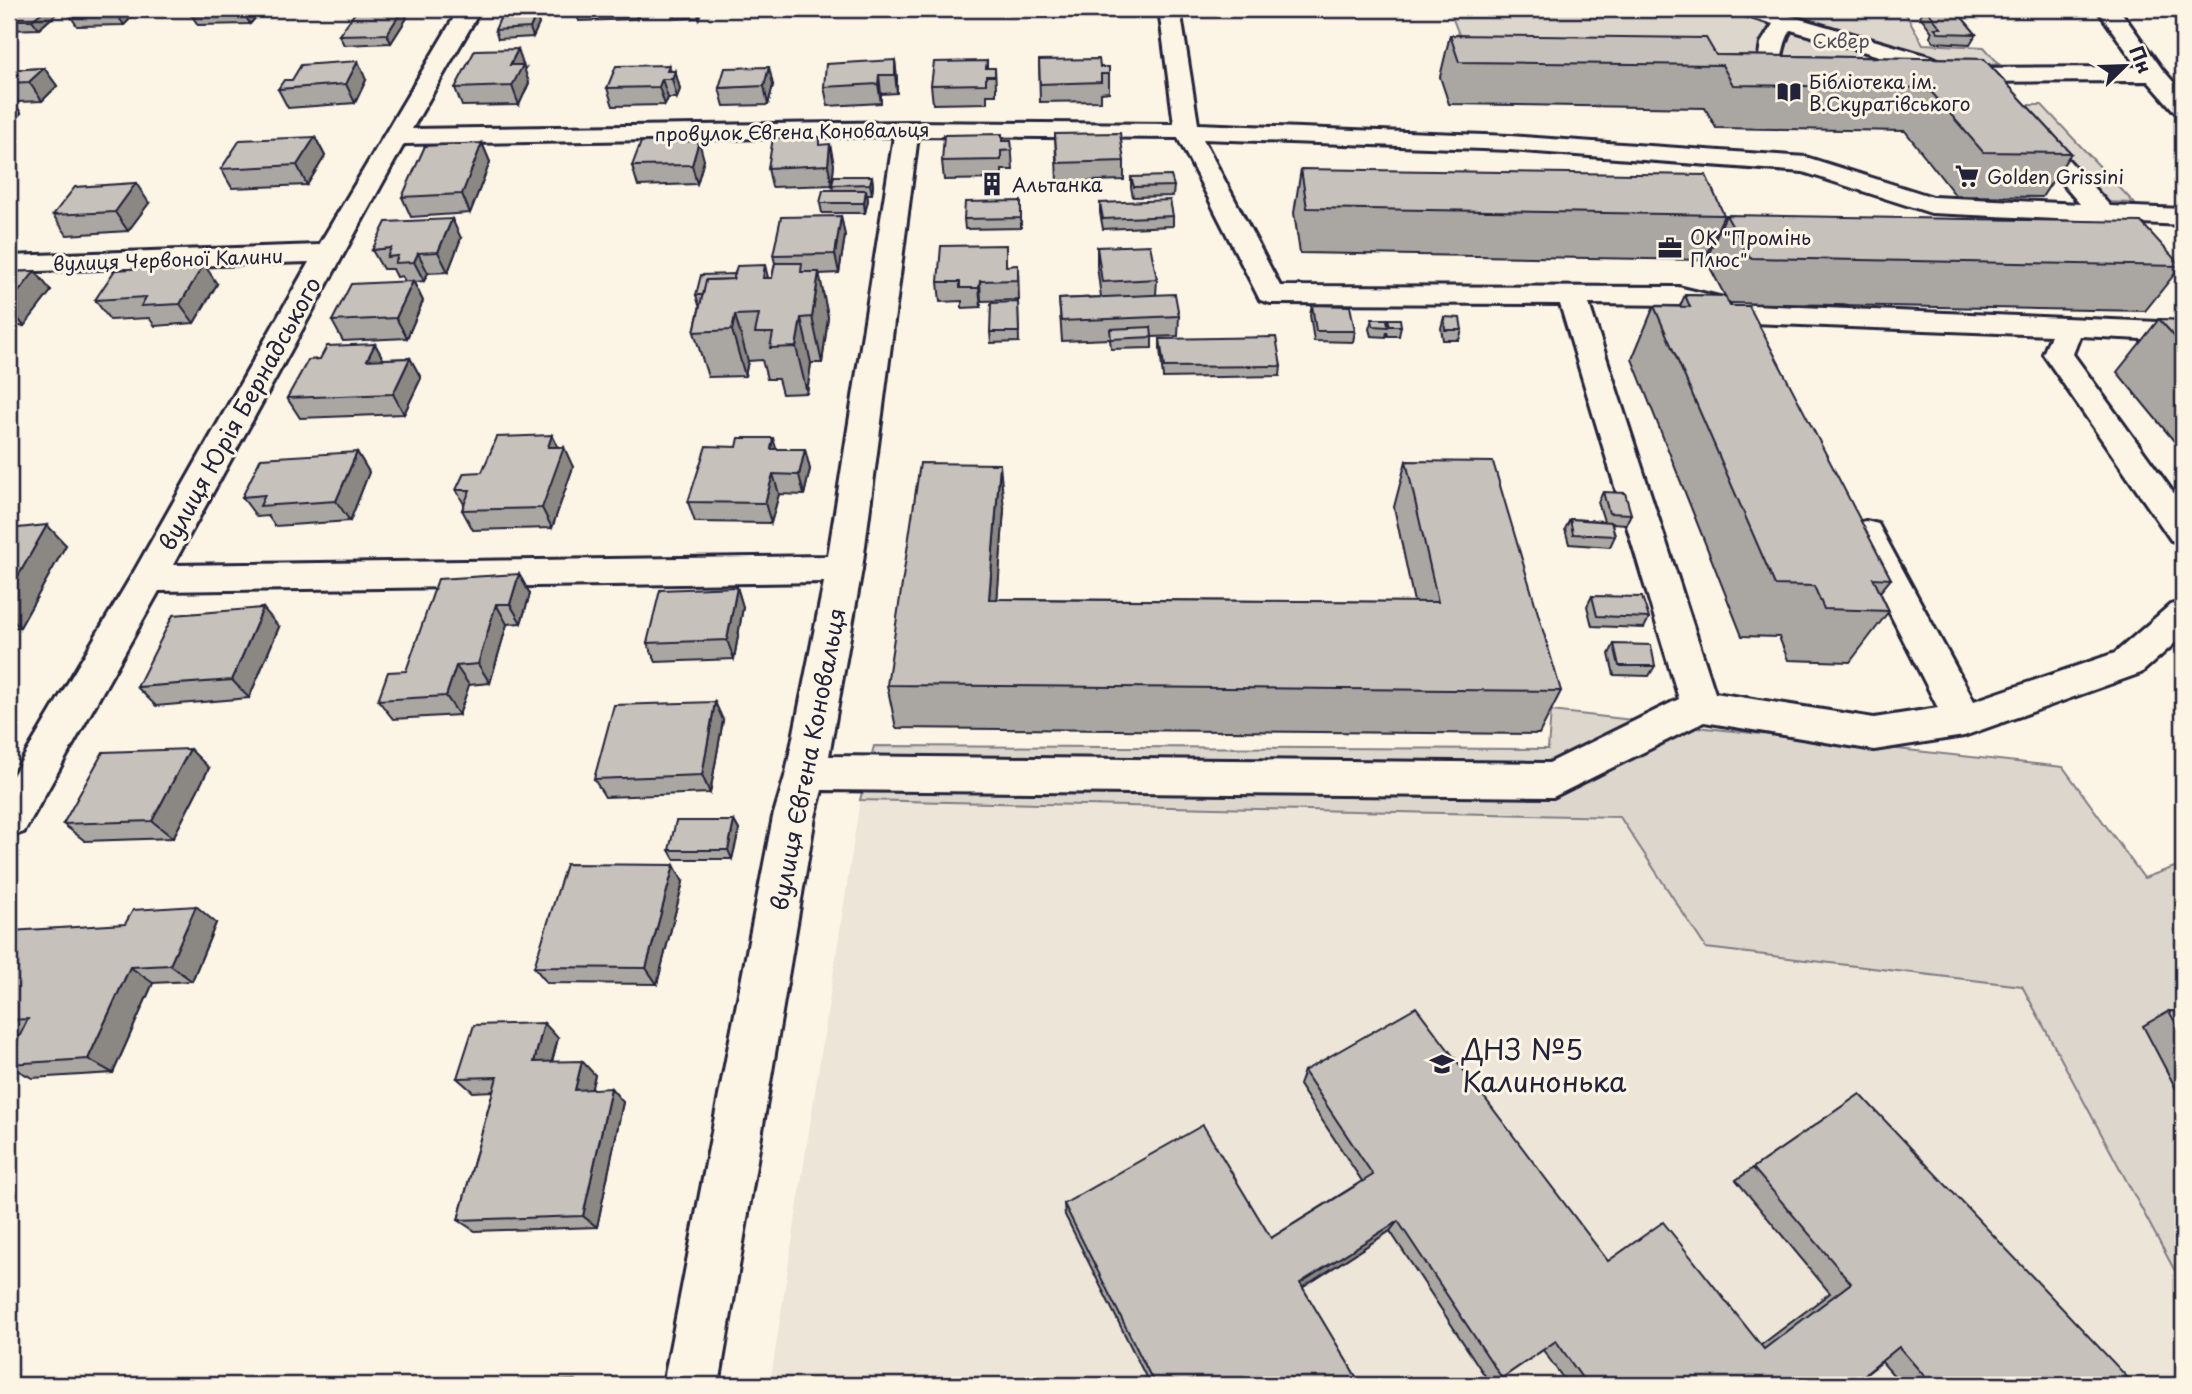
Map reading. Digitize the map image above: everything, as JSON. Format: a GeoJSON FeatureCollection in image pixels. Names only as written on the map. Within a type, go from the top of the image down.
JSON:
{"type":"FeatureCollection","features":[{"type":"Feature","properties":{"kind":"street","name":"вулиця Юрія Бернадського"},"geometry":{"type":"LineString","coordinates":[[9,818],[148,578],[328,253],[398,137],[470,9]]}},
{"type":"Feature","properties":{"kind":"street"},"geometry":{"type":"LineString","coordinates":[[1169,9],[1187,131],[1270,294],[1678,296],[1752,314],[2183,332]]}},
{"type":"Feature","properties":{"kind":"street"},"geometry":{"type":"LineString","coordinates":[[1744,9],[1924,62],[1951,75]]}},
{"type":"Feature","properties":{"kind":"street"},"geometry":{"type":"LineString","coordinates":[[2108,9],[2152,71],[2183,107]]}},
{"type":"Feature","properties":{"kind":"street"},"geometry":{"type":"LineString","coordinates":[[1767,74],[1772,43],[1785,22]]}},
{"type":"Feature","properties":{"kind":"street"},"geometry":{"type":"LineString","coordinates":[[1898,76],[2152,71],[2183,68]]}},
{"type":"Feature","properties":{"kind":"street"},"geometry":{"type":"LineString","coordinates":[[1743,74],[1793,75]]}},
{"type":"Feature","properties":{"kind":"street"},"geometry":{"type":"LineString","coordinates":[[1979,75],[2102,213]]}},
{"type":"Feature","properties":{"kind":"street","name":"провулок Євгена Коновальця"},"geometry":{"type":"LineString","coordinates":[[398,137],[907,129],[1187,131],[1510,143],[1806,165],[1931,205],[2183,217]]}},
{"type":"Feature","properties":{"kind":"street","name":"вулиця Євгена Коновальця"},"geometry":{"type":"LineString","coordinates":[[691,1385],[794,817],[806,773],[844,569],[907,129]]}},
{"type":"Feature","properties":{"kind":"street","name":"вулиця Червоної Калини"},"geometry":{"type":"LineString","coordinates":[[9,264],[328,253]]}},
{"type":"Feature","properties":{"kind":"street"},"geometry":{"type":"LineString","coordinates":[[1572,296],[1700,706]]}},
{"type":"Feature","properties":{"kind":"street"},"geometry":{"type":"LineString","coordinates":[[1752,314],[1771,351]]}},
{"type":"Feature","properties":{"kind":"street"},"geometry":{"type":"LineString","coordinates":[[2069,327],[2058,354],[2183,531]]}},
{"type":"Feature","properties":{"kind":"street"},"geometry":{"type":"LineString","coordinates":[[1855,511],[1964,720]]}},
{"type":"Feature","properties":{"kind":"street"},"geometry":{"type":"LineString","coordinates":[[148,578],[844,569]]}},
{"type":"Feature","properties":{"kind":"street"},"geometry":{"type":"LineString","coordinates":[[806,773],[1553,780],[1700,706],[1874,734],[1964,720],[2128,663],[2183,615]]}},
{"type":"Feature","properties":{"kind":"shaded area","name":"ДНЗ №5 Калинонька"},"geometry":{"type":"Polygon","coordinates":[[[860,800],[1621,817],[1706,948],[2022,986],[2183,1286],[2183,1385],[770,1385],[860,800]]]}},
{"type":"Feature","properties":{"kind":"green space","name":"Сквер"},"geometry":{"type":"Polygon","coordinates":[[[1449,9],[1903,9],[1923,44],[1984,47],[1999,64],[1935,68],[1471,65],[1449,9]]]}},
{"type":"Feature","properties":{"kind":"green space"},"geometry":{"type":"Polygon","coordinates":[[[2014,105],[2042,105],[2134,203],[2103,202],[2014,105]]]}},
{"type":"Feature","properties":{"kind":"green space"},"geometry":{"type":"Polygon","coordinates":[[[1551,711],[2063,767],[2144,878],[2183,864],[2183,1286],[2022,986],[1706,948],[1620,817],[860,800],[874,746],[1548,749],[1551,711]]]}},
{"type":"Feature","properties":{"kind":"building"},"geometry":{"type":"Polygon","coordinates":[[[9,9],[46,9],[32,20],[9,20],[9,9]]]}},
{"type":"Feature","properties":{"kind":"building"},"geometry":{"type":"Polygon","coordinates":[[[80,9],[125,9],[118,16],[71,17],[80,9]]]}},
{"type":"Feature","properties":{"kind":"building"},"geometry":{"type":"Polygon","coordinates":[[[199,9],[251,9],[245,15],[192,16],[199,9]]]}},
{"type":"Feature","properties":{"kind":"building"},"geometry":{"type":"Polygon","coordinates":[[[403,9],[387,34],[339,35],[357,10],[403,9]]]}},
{"type":"Feature","properties":{"kind":"building"},"geometry":{"type":"Polygon","coordinates":[[[1926,9],[1955,9],[1976,34],[1939,33],[1935,28],[1941,28],[1926,9]]]}},
{"type":"Feature","properties":{"kind":"building"},"geometry":{"type":"Polygon","coordinates":[[[536,15],[530,28],[495,30],[501,16],[536,15]]]}},
{"type":"Feature","properties":{"kind":"building"},"geometry":{"type":"Polygon","coordinates":[[[1450,35],[1706,38],[1716,55],[1984,59],[2071,153],[1983,152],[1928,88],[1733,85],[1722,65],[1459,62],[1450,35]]]}},
{"type":"Feature","properties":{"kind":"building"},"geometry":{"type":"Polygon","coordinates":[[[518,49],[510,65],[523,65],[512,86],[455,88],[475,50],[518,49]]]}},
{"type":"Feature","properties":{"kind":"building"},"geometry":{"type":"Polygon","coordinates":[[[1099,59],[1100,67],[1109,67],[1109,74],[1101,74],[1101,82],[1040,84],[1039,60],[1099,59]]]}},
{"type":"Feature","properties":{"kind":"building"},"geometry":{"type":"Polygon","coordinates":[[[895,60],[895,75],[879,75],[878,84],[824,87],[826,64],[895,60]]]}},
{"type":"Feature","properties":{"kind":"building"},"geometry":{"type":"Polygon","coordinates":[[[358,61],[346,84],[278,89],[284,80],[292,80],[301,65],[358,61]]]}},
{"type":"Feature","properties":{"kind":"building"},"geometry":{"type":"Polygon","coordinates":[[[987,61],[986,68],[995,68],[995,76],[986,76],[986,84],[931,85],[934,62],[987,61]]]}},
{"type":"Feature","properties":{"kind":"building"},"geometry":{"type":"Polygon","coordinates":[[[669,65],[667,71],[675,71],[672,79],[662,79],[659,87],[607,88],[616,66],[669,65]]]}},
{"type":"Feature","properties":{"kind":"building"},"geometry":{"type":"Polygon","coordinates":[[[769,67],[764,86],[719,88],[725,68],[769,67]]]}},
{"type":"Feature","properties":{"kind":"building"},"geometry":{"type":"Polygon","coordinates":[[[44,68],[29,82],[9,83],[9,70],[44,68]]]}},
{"type":"Feature","properties":{"kind":"building"},"geometry":{"type":"Polygon","coordinates":[[[1120,133],[1124,161],[1057,163],[1055,134],[1120,133]]]}},
{"type":"Feature","properties":{"kind":"building"},"geometry":{"type":"Polygon","coordinates":[[[1002,134],[1002,141],[1011,141],[1012,150],[1001,151],[1001,160],[942,161],[944,135],[1002,134]]]}},
{"type":"Feature","properties":{"kind":"building"},"geometry":{"type":"Polygon","coordinates":[[[315,137],[297,165],[221,169],[240,140],[315,137]]]}},
{"type":"Feature","properties":{"kind":"building"},"geometry":{"type":"Polygon","coordinates":[[[819,137],[819,145],[830,144],[828,165],[768,168],[773,138],[819,137]]]}},
{"type":"Feature","properties":{"kind":"building"},"geometry":{"type":"Polygon","coordinates":[[[699,141],[692,165],[632,166],[641,142],[699,141]]]}},
{"type":"Feature","properties":{"kind":"building"},"geometry":{"type":"Polygon","coordinates":[[[482,143],[462,194],[402,197],[425,146],[482,143]]]}},
{"type":"Feature","properties":{"kind":"building"},"geometry":{"type":"Polygon","coordinates":[[[1301,169],[1706,175],[1724,215],[1307,208],[1301,169]]]}},
{"type":"Feature","properties":{"kind":"building"},"geometry":{"type":"Polygon","coordinates":[[[834,176],[872,176],[870,184],[832,185],[834,176]]]}},
{"type":"Feature","properties":{"kind":"building"},"geometry":{"type":"Polygon","coordinates":[[[1171,176],[1174,186],[1134,187],[1131,177],[1171,176]]]}},
{"type":"Feature","properties":{"kind":"building"},"geometry":{"type":"Polygon","coordinates":[[[136,183],[115,212],[53,215],[75,187],[136,183]]]}},
{"type":"Feature","properties":{"kind":"building"},"geometry":{"type":"Polygon","coordinates":[[[823,190],[866,190],[864,203],[820,203],[823,190]]]}},
{"type":"Feature","properties":{"kind":"building"},"geometry":{"type":"Polygon","coordinates":[[[1170,200],[1173,216],[1103,219],[1100,203],[1170,200]]]}},
{"type":"Feature","properties":{"kind":"building"},"geometry":{"type":"Polygon","coordinates":[[[1021,201],[1021,218],[964,219],[965,202],[1021,201]]]}},
{"type":"Feature","properties":{"kind":"building"},"geometry":{"type":"Polygon","coordinates":[[[1726,215],[2141,222],[2181,266],[1750,258],[1726,215]]]}},
{"type":"Feature","properties":{"kind":"building"},"geometry":{"type":"Polygon","coordinates":[[[841,216],[835,254],[773,255],[781,217],[841,216]]]}},
{"type":"Feature","properties":{"kind":"building"},"geometry":{"type":"Polygon","coordinates":[[[452,219],[438,252],[418,253],[414,262],[395,263],[398,256],[387,257],[391,248],[372,250],[386,222],[452,219]]]}},
{"type":"Feature","properties":{"kind":"building"},"geometry":{"type":"Polygon","coordinates":[[[1006,245],[1006,266],[1018,265],[1018,280],[980,281],[979,288],[960,288],[960,282],[938,282],[941,246],[1006,245]]]}},
{"type":"Feature","properties":{"kind":"building"},"geometry":{"type":"Polygon","coordinates":[[[1150,245],[1157,279],[1102,282],[1097,247],[1150,245]]]}},
{"type":"Feature","properties":{"kind":"building"},"geometry":{"type":"Polygon","coordinates":[[[775,263],[802,263],[801,272],[819,272],[812,317],[801,318],[796,347],[770,348],[773,333],[755,333],[759,314],[735,315],[732,330],[694,332],[706,280],[733,279],[737,266],[765,265],[763,278],[772,278],[775,263]]]}},
{"type":"Feature","properties":{"kind":"building"},"geometry":{"type":"Polygon","coordinates":[[[204,264],[180,304],[141,306],[146,297],[95,300],[115,270],[204,264]]]}},
{"type":"Feature","properties":{"kind":"building"},"geometry":{"type":"Polygon","coordinates":[[[35,271],[9,304],[9,272],[35,271]]]}},
{"type":"Feature","properties":{"kind":"building"},"geometry":{"type":"Polygon","coordinates":[[[735,274],[733,279],[706,280],[703,295],[696,295],[701,275],[735,274]]]}},
{"type":"Feature","properties":{"kind":"building"},"geometry":{"type":"Polygon","coordinates":[[[413,281],[396,318],[332,321],[351,284],[413,281]]]}},
{"type":"Feature","properties":{"kind":"building"},"geometry":{"type":"Polygon","coordinates":[[[1175,294],[1179,316],[1061,321],[1059,299],[1175,294]]]}},
{"type":"Feature","properties":{"kind":"building"},"geometry":{"type":"Polygon","coordinates":[[[1685,295],[1725,296],[1730,306],[1749,306],[1891,579],[1873,578],[1889,611],[1824,609],[1814,586],[1775,585],[1654,306],[1690,307],[1685,295]]]}},
{"type":"Feature","properties":{"kind":"building"},"geometry":{"type":"Polygon","coordinates":[[[1018,302],[1019,332],[990,332],[991,303],[1018,302]]]}},
{"type":"Feature","properties":{"kind":"building"},"geometry":{"type":"Polygon","coordinates":[[[1312,305],[1350,306],[1355,331],[1316,331],[1312,305]]]}},
{"type":"Feature","properties":{"kind":"building"},"geometry":{"type":"Polygon","coordinates":[[[1444,317],[1460,318],[1462,330],[1445,330],[1444,317]]]}},
{"type":"Feature","properties":{"kind":"building"},"geometry":{"type":"Polygon","coordinates":[[[1372,319],[1387,319],[1388,327],[1373,326],[1372,319]]]}},
{"type":"Feature","properties":{"kind":"building"},"geometry":{"type":"Polygon","coordinates":[[[1388,319],[1400,319],[1401,326],[1390,326],[1388,319]]]}},
{"type":"Feature","properties":{"kind":"building"},"geometry":{"type":"Polygon","coordinates":[[[2159,319],[2183,320],[2183,346],[2159,319]]]}},
{"type":"Feature","properties":{"kind":"building"},"geometry":{"type":"Polygon","coordinates":[[[1151,327],[1152,337],[1111,339],[1110,329],[1151,327]]]}},
{"type":"Feature","properties":{"kind":"building"},"geometry":{"type":"Polygon","coordinates":[[[1276,337],[1281,366],[1164,367],[1160,339],[1276,337]]]}},
{"type":"Feature","properties":{"kind":"building"},"geometry":{"type":"Polygon","coordinates":[[[375,344],[367,360],[410,358],[393,394],[287,398],[308,360],[320,359],[327,346],[375,344]]]}},
{"type":"Feature","properties":{"kind":"building"},"geometry":{"type":"Polygon","coordinates":[[[552,435],[548,447],[564,447],[542,508],[462,510],[470,490],[456,490],[464,473],[482,472],[497,437],[552,435]]]}},
{"type":"Feature","properties":{"kind":"building"},"geometry":{"type":"Polygon","coordinates":[[[739,438],[773,438],[771,449],[805,449],[799,475],[773,474],[765,503],[688,502],[706,446],[737,447],[739,438]]]}},
{"type":"Feature","properties":{"kind":"building"},"geometry":{"type":"Polygon","coordinates":[[[357,452],[336,501],[260,506],[265,495],[242,497],[261,458],[357,452]]]}},
{"type":"Feature","properties":{"kind":"building"},"geometry":{"type":"Polygon","coordinates":[[[1406,461],[1493,462],[1561,691],[887,685],[920,463],[1000,464],[989,599],[1438,602],[1406,461]]]}},
{"type":"Feature","properties":{"kind":"building"},"geometry":{"type":"Polygon","coordinates":[[[1603,492],[1625,493],[1631,514],[1609,513],[1603,492]]]}},
{"type":"Feature","properties":{"kind":"building"},"geometry":{"type":"Polygon","coordinates":[[[1570,519],[1611,522],[1615,536],[1573,534],[1570,519]]]}},
{"type":"Feature","properties":{"kind":"building"},"geometry":{"type":"Polygon","coordinates":[[[47,525],[9,592],[9,529],[47,525]]]}},
{"type":"Feature","properties":{"kind":"building"},"geometry":{"type":"Polygon","coordinates":[[[519,574],[510,604],[496,604],[478,664],[456,666],[446,696],[378,700],[388,672],[406,671],[438,579],[519,574]]]}},
{"type":"Feature","properties":{"kind":"building"},"geometry":{"type":"Polygon","coordinates":[[[737,587],[727,640],[647,643],[660,590],[737,587]]]}},
{"type":"Feature","properties":{"kind":"building"},"geometry":{"type":"Polygon","coordinates":[[[1592,596],[1642,597],[1649,618],[1597,616],[1592,596]]]}},
{"type":"Feature","properties":{"kind":"building"},"geometry":{"type":"Polygon","coordinates":[[[263,608],[232,680],[137,687],[173,615],[263,608]]]}},
{"type":"Feature","properties":{"kind":"building"},"geometry":{"type":"Polygon","coordinates":[[[1614,644],[1651,645],[1655,666],[1619,666],[1614,644]]]}},
{"type":"Feature","properties":{"kind":"building"},"geometry":{"type":"Polygon","coordinates":[[[715,702],[702,775],[594,779],[614,705],[715,702]]]}},
{"type":"Feature","properties":{"kind":"building"},"geometry":{"type":"Polygon","coordinates":[[[190,749],[152,821],[63,824],[103,752],[190,749]]]}},
{"type":"Feature","properties":{"kind":"building"},"geometry":{"type":"Polygon","coordinates":[[[676,821],[734,821],[728,850],[669,850],[676,821]]]}},
{"type":"Feature","properties":{"kind":"building"},"geometry":{"type":"Polygon","coordinates":[[[566,864],[674,865],[646,968],[534,967],[566,864]]]}},
{"type":"Feature","properties":{"kind":"building"},"geometry":{"type":"Polygon","coordinates":[[[196,906],[170,965],[130,967],[88,1059],[9,1064],[9,1057],[28,1019],[9,1020],[10,931],[125,924],[133,910],[196,906]]]}},
{"type":"Feature","properties":{"kind":"building"},"geometry":{"type":"Polygon","coordinates":[[[1416,1007],[1608,1261],[1663,1222],[1764,1349],[1851,1283],[1753,1168],[1860,1094],[2129,1379],[2121,1385],[1932,1385],[1899,1347],[1852,1385],[1587,1385],[1556,1341],[1502,1378],[1398,1221],[1300,1283],[1361,1385],[1155,1385],[1064,1204],[1203,1125],[1271,1238],[1373,1175],[1304,1071],[1416,1007]]]}},
{"type":"Feature","properties":{"kind":"building"},"geometry":{"type":"Polygon","coordinates":[[[2169,1011],[2183,1012],[2183,1037],[2169,1011]]]}},
{"type":"Feature","properties":{"kind":"building"},"geometry":{"type":"Polygon","coordinates":[[[544,1023],[534,1062],[582,1061],[575,1090],[611,1088],[583,1216],[458,1220],[497,1077],[457,1078],[474,1025],[544,1023]]]}},
{"type":"Feature","properties":{"kind":"building"},"geometry":{"type":"Polygon","coordinates":[[[574,1380],[573,1385],[411,1385],[574,1380]]]}},
{"type":"Feature","properties":{"kind":"place","name":"Бібліотека ім. В.Скуратівського"},"geometry":{"type":"Point","coordinates":[1789,92]}},
{"type":"Feature","properties":{"kind":"place","name":"Golden Grissini"},"geometry":{"type":"Point","coordinates":[1967,176]}},
{"type":"Feature","properties":{"kind":"place","name":"Альтанка"},"geometry":{"type":"Point","coordinates":[992,184]}},
{"type":"Feature","properties":{"kind":"place","name":"ОК \"Промінь Плюс\""},"geometry":{"type":"Point","coordinates":[1670,248]}},
{"type":"Feature","properties":{"kind":"place","name":"ДНЗ №5 Калинонька"},"geometry":{"type":"Point","coordinates":[1442,1064]}}]}
